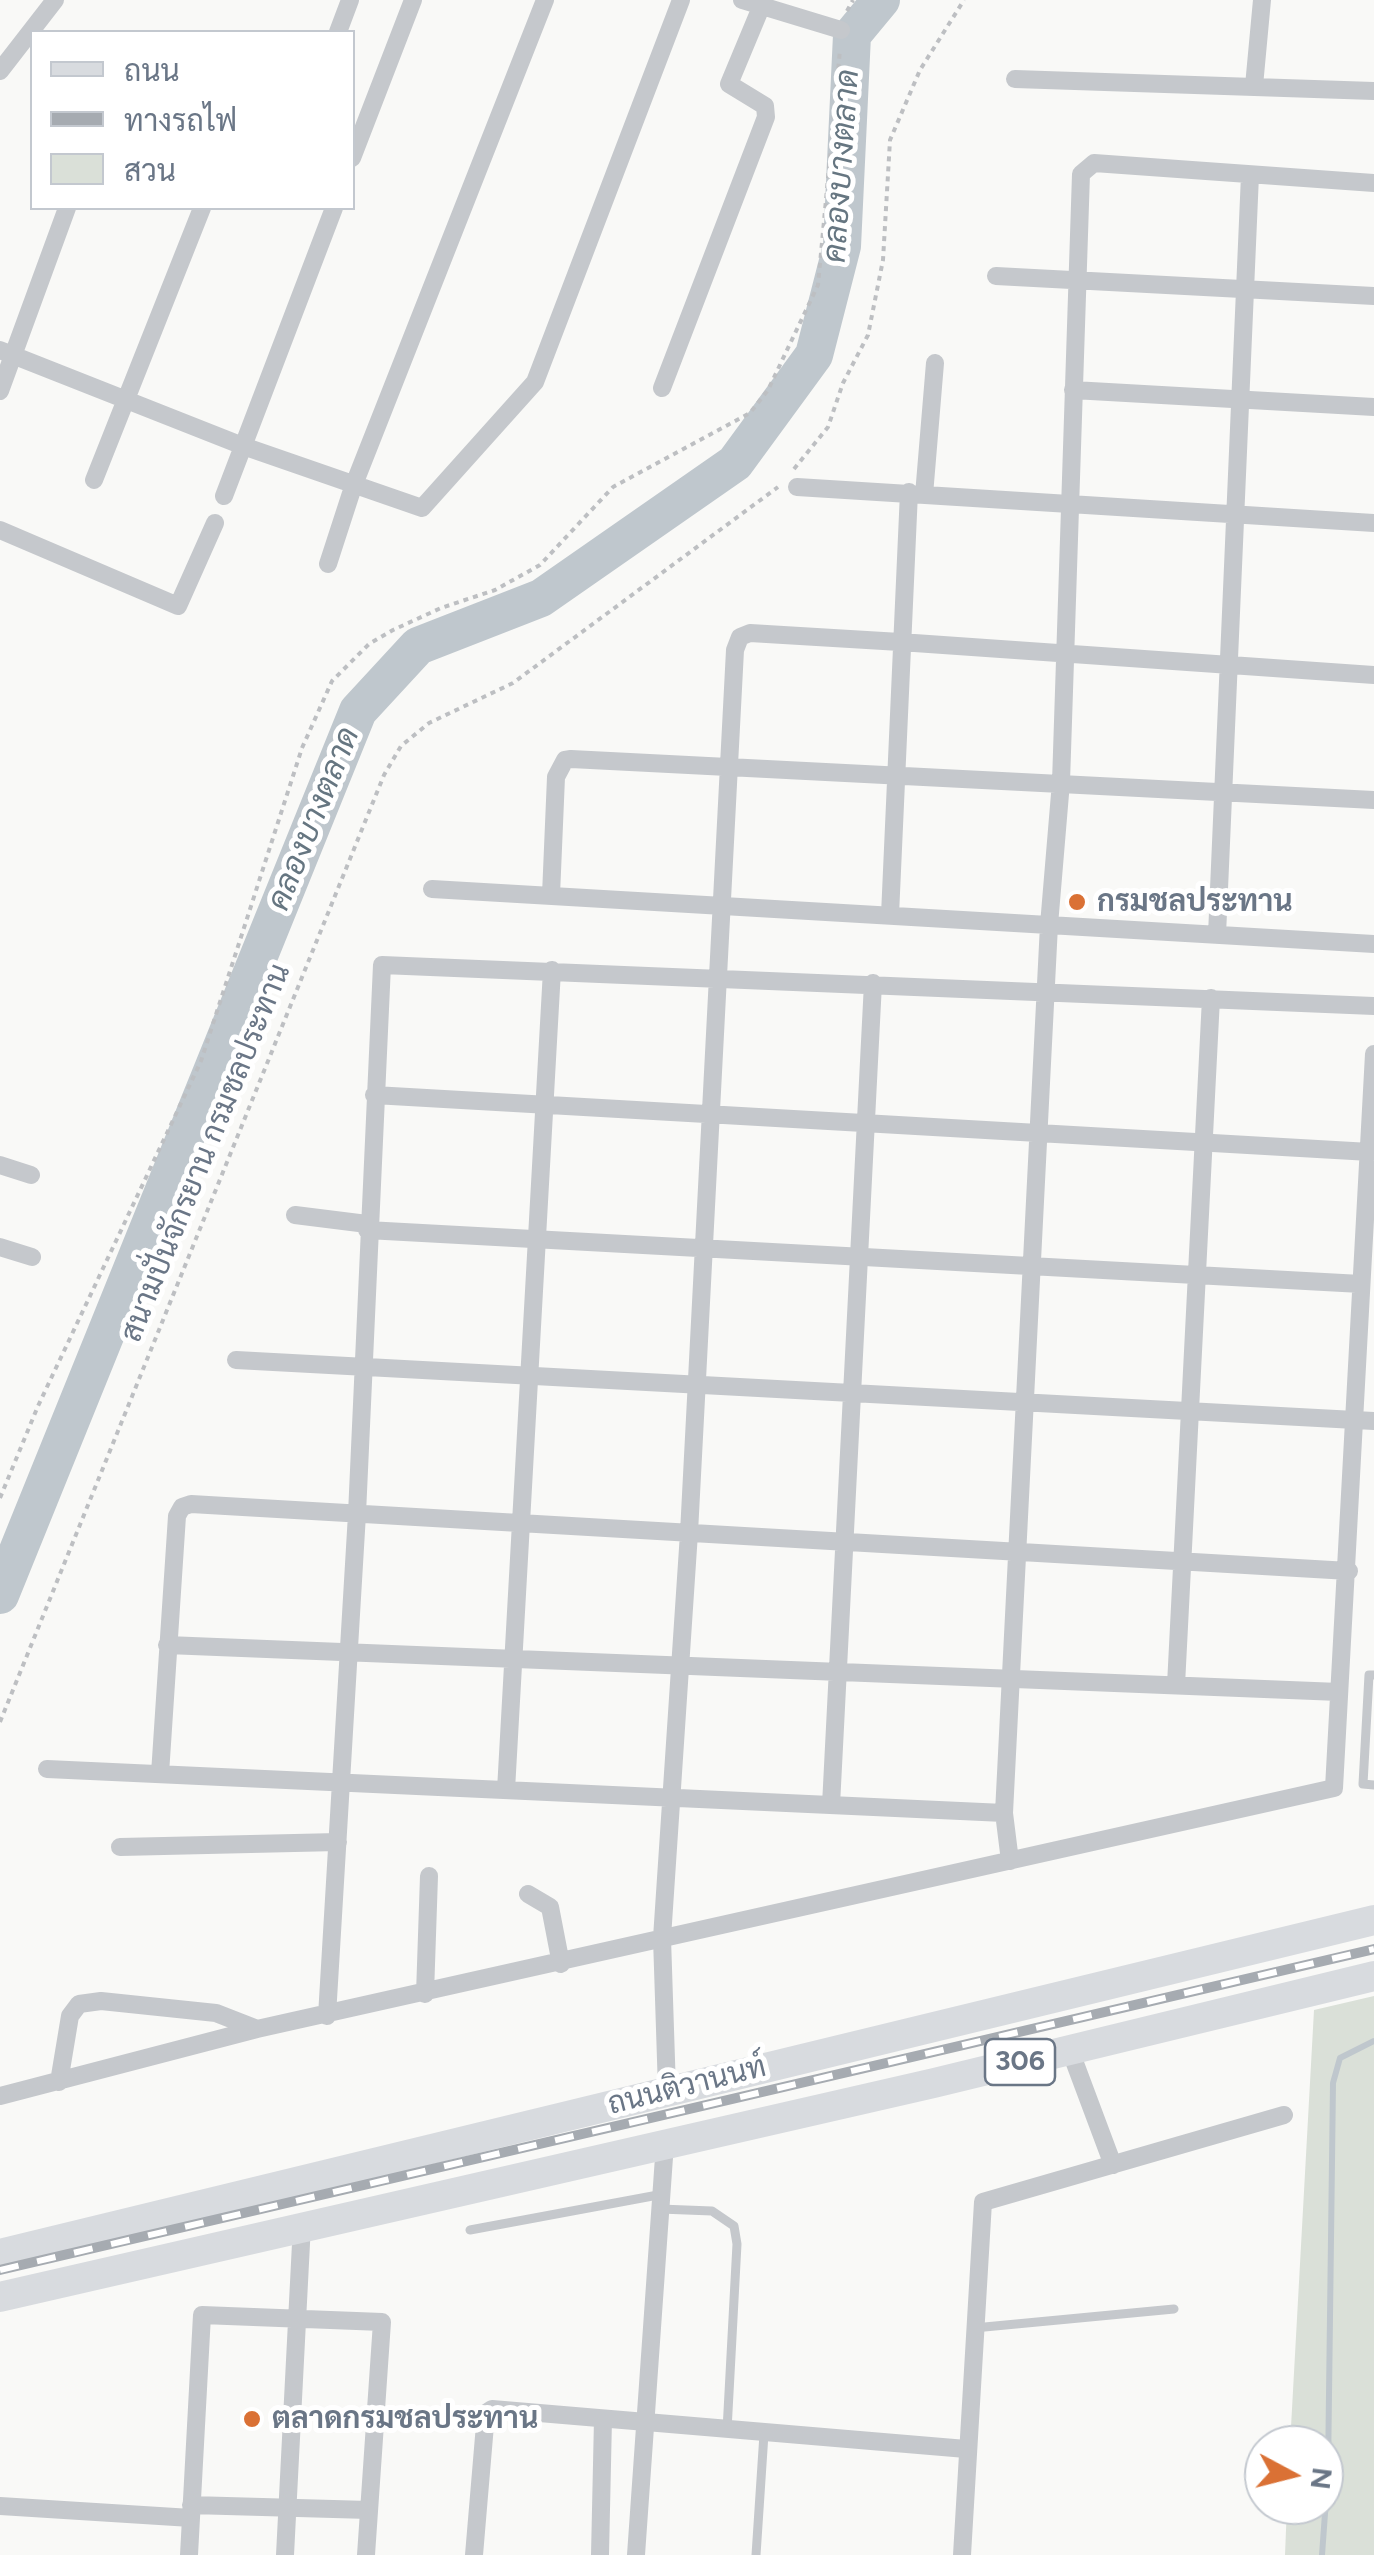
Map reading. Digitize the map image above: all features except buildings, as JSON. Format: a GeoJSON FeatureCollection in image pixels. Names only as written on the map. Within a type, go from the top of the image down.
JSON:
{"type":"FeatureCollection","features":[{"type":"Feature","properties":{"kind":"main road","name":"ถนนติวานนท์"},"geometry":{"type":"LineString","coordinates":[[0,2254],[1374,1920]]}},
{"type":"Feature","properties":{"kind":"main road","name":"ถนนติวานนท์"},"geometry":{"type":"LineString","coordinates":[[0,2297],[1374,1976]]}},
{"type":"Feature","properties":{"kind":"main road"},"geometry":{"type":"LineString","coordinates":[[665,2143],[667,2090]]}},
{"type":"Feature","properties":{"kind":"street"},"geometry":{"type":"LineString","coordinates":[[32,30],[56,0]]}},
{"type":"Feature","properties":{"kind":"street"},"geometry":{"type":"LineString","coordinates":[[339,30],[350,0]]}},
{"type":"Feature","properties":{"kind":"street"},"geometry":{"type":"LineString","coordinates":[[358,130],[413,0]]}},
{"type":"Feature","properties":{"kind":"street"},"geometry":{"type":"LineString","coordinates":[[328,564],[353,487],[545,0]]}},
{"type":"Feature","properties":{"kind":"street"},"geometry":{"type":"LineString","coordinates":[[6,353],[353,487],[422,508],[535,382],[681,0]]}},
{"type":"Feature","properties":{"kind":"street"},"geometry":{"type":"LineString","coordinates":[[742,0],[841,30]]}},
{"type":"Feature","properties":{"kind":"street"},"geometry":{"type":"LineString","coordinates":[[1254,86],[1262,0]]}},
{"type":"Feature","properties":{"kind":"street"},"geometry":{"type":"LineString","coordinates":[[662,388],[766,117],[765,106],[728,84],[763,4]]}},
{"type":"Feature","properties":{"kind":"street"},"geometry":{"type":"LineString","coordinates":[[0,71],[30,33]]}},
{"type":"Feature","properties":{"kind":"street"},"geometry":{"type":"LineString","coordinates":[[1015,79],[1374,91]]}},
{"type":"Feature","properties":{"kind":"street"},"geometry":{"type":"LineString","coordinates":[[1010,1861],[1004,1813],[1021,1551],[1046,991],[1061,782],[1081,174],[1094,162],[1374,183]]}},
{"type":"Feature","properties":{"kind":"street"},"geometry":{"type":"LineString","coordinates":[[1217,934],[1250,175]]}},
{"type":"Feature","properties":{"kind":"street"},"geometry":{"type":"LineString","coordinates":[[0,391],[6,353],[66,210]]}},
{"type":"Feature","properties":{"kind":"street"},"geometry":{"type":"LineString","coordinates":[[94,480],[201,210]]}},
{"type":"Feature","properties":{"kind":"street"},"geometry":{"type":"LineString","coordinates":[[224,496],[333,210]]}},
{"type":"Feature","properties":{"kind":"street"},"geometry":{"type":"LineString","coordinates":[[996,276],[1374,296]]}},
{"type":"Feature","properties":{"kind":"street"},"geometry":{"type":"LineString","coordinates":[[890,915],[900,642],[916,494],[936,363]]}},
{"type":"Feature","properties":{"kind":"street"},"geometry":{"type":"LineString","coordinates":[[1073,390],[1374,407]]}},
{"type":"Feature","properties":{"kind":"street"},"geometry":{"type":"LineString","coordinates":[[791,480],[1070,507],[1374,523]]}},
{"type":"Feature","properties":{"kind":"street"},"geometry":{"type":"LineString","coordinates":[[0,530],[178,606],[215,523]]}},
{"type":"Feature","properties":{"kind":"street"},"geometry":{"type":"LineString","coordinates":[[667,2090],[662,1938],[690,1533],[735,650],[740,637],[750,633],[1374,675]]}},
{"type":"Feature","properties":{"kind":"street"},"geometry":{"type":"LineString","coordinates":[[551,895],[556,776],[565,760],[1222,789],[1374,800]]}},
{"type":"Feature","properties":{"kind":"street"},"geometry":{"type":"LineString","coordinates":[[432,889],[1374,944]]}},
{"type":"Feature","properties":{"kind":"street"},"geometry":{"type":"LineString","coordinates":[[326,2016],[357,1514],[367,1227],[382,964],[1374,1006]]}},
{"type":"Feature","properties":{"kind":"street"},"geometry":{"type":"LineString","coordinates":[[506,1790],[524,1523],[552,970]]}},
{"type":"Feature","properties":{"kind":"street"},"geometry":{"type":"LineString","coordinates":[[832,1806],[848,1541],[872,984]]}},
{"type":"Feature","properties":{"kind":"street"},"geometry":{"type":"LineString","coordinates":[[1176,1684],[1211,998]]}},
{"type":"Feature","properties":{"kind":"street"},"geometry":{"type":"LineString","coordinates":[[0,2096],[257,2029],[1334,1788],[1349,1571],[1365,1420],[1361,1284],[1374,1054]]}},
{"type":"Feature","properties":{"kind":"street"},"geometry":{"type":"LineString","coordinates":[[374,1096],[1370,1152]]}},
{"type":"Feature","properties":{"kind":"street"},"geometry":{"type":"LineString","coordinates":[[0,1164],[31,1175]]}},
{"type":"Feature","properties":{"kind":"street"},"geometry":{"type":"LineString","coordinates":[[296,1214],[367,1227],[1361,1284]]}},
{"type":"Feature","properties":{"kind":"street"},"geometry":{"type":"LineString","coordinates":[[0,1247],[32,1257]]}},
{"type":"Feature","properties":{"kind":"street"},"geometry":{"type":"LineString","coordinates":[[236,1360],[1365,1420]]}},
{"type":"Feature","properties":{"kind":"street"},"geometry":{"type":"LineString","coordinates":[[160,1774],[177,1516],[182,1506],[1349,1571]]}},
{"type":"Feature","properties":{"kind":"street"},"geometry":{"type":"LineString","coordinates":[[167,1645],[1339,1692]]}},
{"type":"Feature","properties":{"kind":"street"},"geometry":{"type":"LineString","coordinates":[[47,1769],[1004,1813]]}},
{"type":"Feature","properties":{"kind":"street"},"geometry":{"type":"LineString","coordinates":[[120,1846],[338,1842]]}},
{"type":"Feature","properties":{"kind":"street"},"geometry":{"type":"LineString","coordinates":[[426,1994],[429,1876]]}},
{"type":"Feature","properties":{"kind":"street"},"geometry":{"type":"LineString","coordinates":[[528,1894],[550,1907],[561,1964]]}},
{"type":"Feature","properties":{"kind":"street"},"geometry":{"type":"LineString","coordinates":[[59,2082],[70,2016],[79,2004],[101,2001],[216,2013],[257,2029]]}},
{"type":"Feature","properties":{"kind":"street"},"geometry":{"type":"LineString","coordinates":[[1070,2050],[1112,2165]]}},
{"type":"Feature","properties":{"kind":"street"},"geometry":{"type":"LineString","coordinates":[[962,2555],[982,2202],[1284,2115]]}},
{"type":"Feature","properties":{"kind":"street"},"geometry":{"type":"LineString","coordinates":[[636,2555],[665,2143]]}},
{"type":"Feature","properties":{"kind":"street"},"geometry":{"type":"LineString","coordinates":[[284,2555],[302,2224]]}},
{"type":"Feature","properties":{"kind":"street"},"geometry":{"type":"LineString","coordinates":[[189,2555],[202,2315],[382,2322],[366,2555]]}},
{"type":"Feature","properties":{"kind":"street"},"geometry":{"type":"LineString","coordinates":[[474,2555],[486,2414],[501,2409],[966,2449]]}},
{"type":"Feature","properties":{"kind":"street"},"geometry":{"type":"LineString","coordinates":[[600,2555],[603,2419]]}},
{"type":"Feature","properties":{"kind":"street"},"geometry":{"type":"LineString","coordinates":[[0,2506],[369,2510]]}},
{"type":"Feature","properties":{"kind":"lane"},"geometry":{"type":"LineString","coordinates":[[1374,1675],[1370,1675],[1363,1784],[1374,1785]]}},
{"type":"Feature","properties":{"kind":"lane"},"geometry":{"type":"LineString","coordinates":[[470,2230],[658,2202],[712,2212],[734,2226],[738,2244],[726,2431]]}},
{"type":"Feature","properties":{"kind":"lane"},"geometry":{"type":"LineString","coordinates":[[974,2328],[1174,2309]]}},
{"type":"Feature","properties":{"kind":"lane"},"geometry":{"type":"LineString","coordinates":[[756,2555],[764,2434]]}},
{"type":"Feature","properties":{"kind":"path","name":"สนามปั่นจักรยาน กรมชลประทาน"},"geometry":{"type":"LineString","coordinates":[[0,1722],[384,775],[401,746],[428,723],[512,683],[791,480],[828,427],[843,383],[868,335],[883,260],[890,140],[920,70],[964,0]]}},
{"type":"Feature","properties":{"kind":"path"},"geometry":{"type":"LineString","coordinates":[[0,1498],[38,1406],[201,1062],[302,748],[332,681],[369,644],[393,630],[441,608],[496,590],[540,564],[613,487],[750,413],[768,390],[818,285],[841,30]]}},
{"type":"Feature","properties":{"kind":"green space"},"geometry":{"type":"Polygon","coordinates":[[[1374,1996],[1374,2555],[1285,2555],[1286,2525],[1344,2525],[1344,2425],[1291,2425],[1314,2010],[1374,1996]]]}},
{"type":"Feature","properties":{"kind":"waterway","name":"คลองบางตลาด"},"geometry":{"type":"LineString","coordinates":[[0,1595],[358,711],[418,646],[541,598],[735,463],[814,355],[842,246],[852,35],[881,0]]}},
{"type":"Feature","properties":{"kind":"waterway"},"geometry":{"type":"LineString","coordinates":[[1322,2555],[1328,2472],[1333,2083],[1340,2058],[1374,2041]]}},
{"type":"Feature","properties":{"kind":"railway"},"geometry":{"type":"LineString","coordinates":[[0,2270],[1374,1949]]}},
{"type":"Feature","properties":{"kind":"place","name":"กรมชลประทาน"},"geometry":{"type":"Point","coordinates":[1077,902]}},
{"type":"Feature","properties":{"kind":"place","name":"ตลาดกรมชลประทาน"},"geometry":{"type":"Point","coordinates":[252,2419]}}]}
